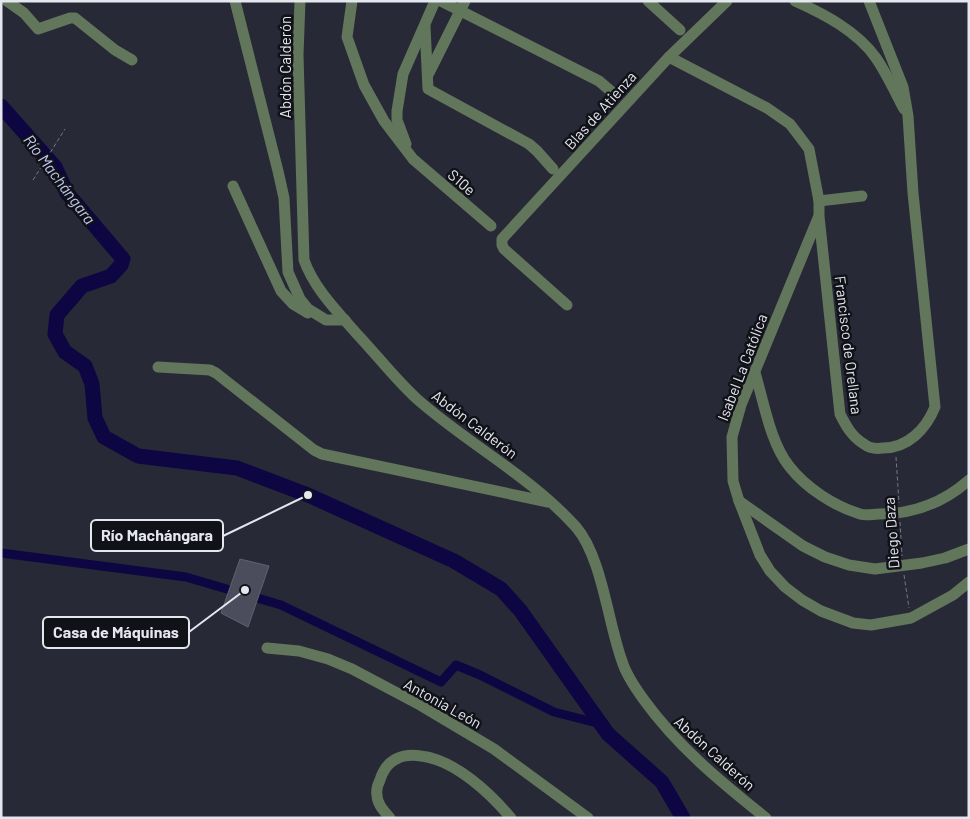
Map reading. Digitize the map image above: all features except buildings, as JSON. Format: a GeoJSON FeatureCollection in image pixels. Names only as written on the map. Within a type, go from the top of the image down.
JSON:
{"type":"FeatureCollection","features":[{"type":"Feature","properties":{"kind":"street"},"geometry":{"type":"LineString","coordinates":[[8,1],[24,13],[38,29],[70,18],[76,18],[115,50],[132,60]]}},
{"type":"Feature","properties":{"kind":"street"},"geometry":{"type":"LineString","coordinates":[[235,1],[284,198],[288,272],[300,299],[319,317]]}},
{"type":"Feature","properties":{"kind":"street","name":"Abdón Calderón"},"geometry":{"type":"LineString","coordinates":[[300,1],[298,55],[304,260],[309,274],[345,320],[416,398],[552,503],[577,528],[592,552],[622,663],[637,690],[661,724],[686,751],[718,780],[766,818]]}},
{"type":"Feature","properties":{"kind":"street","name":"S10e"},"geometry":{"type":"LineString","coordinates":[[352,1],[347,37],[364,85],[384,121],[413,159],[491,226]]}},
{"type":"Feature","properties":{"kind":"street"},"geometry":{"type":"LineString","coordinates":[[413,159],[397,120],[397,111],[403,74],[435,1]]}},
{"type":"Feature","properties":{"kind":"street"},"geometry":{"type":"LineString","coordinates":[[441,1],[463,6],[599,81],[613,94]]}},
{"type":"Feature","properties":{"kind":"street"},"geometry":{"type":"LineString","coordinates":[[648,1],[680,30]]}},
{"type":"Feature","properties":{"kind":"street","name":"Blas de Atienza"},"geometry":{"type":"LineString","coordinates":[[567,305],[504,249],[502,239],[669,56],[727,1]]}},
{"type":"Feature","properties":{"kind":"street"},"geometry":{"type":"LineString","coordinates":[[795,1],[832,20],[857,36],[876,59],[908,116]]}},
{"type":"Feature","properties":{"kind":"street","name":"Francisco de Orellana"},"geometry":{"type":"LineString","coordinates":[[669,56],[767,108],[790,124],[809,148],[819,201],[840,414],[846,428],[854,438],[865,446],[876,449],[896,446],[911,440],[920,432],[935,407],[904,87],[869,1]]}},
{"type":"Feature","properties":{"kind":"street"},"geometry":{"type":"LineString","coordinates":[[428,75],[463,6]]}},
{"type":"Feature","properties":{"kind":"street"},"geometry":{"type":"LineString","coordinates":[[425,26],[427,86],[430,91],[529,144],[553,169]]}},
{"type":"Feature","properties":{"kind":"street"},"geometry":{"type":"LineString","coordinates":[[233,186],[281,291],[293,304],[308,313],[326,320],[345,320]]}},
{"type":"Feature","properties":{"kind":"street"},"geometry":{"type":"LineString","coordinates":[[819,201],[862,196]]}},
{"type":"Feature","properties":{"kind":"street","name":"Isabel La Católica"},"geometry":{"type":"LineString","coordinates":[[819,216],[741,405],[732,437],[733,481],[760,555],[770,571],[785,587],[802,600],[821,612],[853,623],[872,625],[911,618],[953,595],[969,582]]}},
{"type":"Feature","properties":{"kind":"street"},"geometry":{"type":"LineString","coordinates":[[158,368],[210,370],[216,372],[314,450],[322,454],[552,503]]}},
{"type":"Feature","properties":{"kind":"street"},"geometry":{"type":"LineString","coordinates":[[755,373],[776,444],[788,466],[808,486],[834,503],[862,515],[900,514],[944,499],[969,480]]}},
{"type":"Feature","properties":{"kind":"street"},"geometry":{"type":"LineString","coordinates":[[739,501],[803,546],[825,557],[849,565],[875,569],[922,563],[945,558],[969,549]]}},
{"type":"Feature","properties":{"kind":"street","name":"Antonia León"},"geometry":{"type":"LineString","coordinates":[[267,648],[299,651],[328,659],[352,669],[420,705],[494,749],[588,818]]}},
{"type":"Feature","properties":{"kind":"street"},"geometry":{"type":"LineString","coordinates":[[390,818],[382,809],[377,796],[378,785],[387,765],[395,758],[407,755],[423,756],[469,777],[488,793],[511,818]]}},
{"type":"Feature","properties":{"kind":"path"},"geometry":{"type":"LineString","coordinates":[[33,180],[66,129]]}},
{"type":"Feature","properties":{"kind":"path","name":"Diego Daza"},"geometry":{"type":"LineString","coordinates":[[896,446],[902,565],[911,618]]}},
{"type":"Feature","properties":{"kind":"waterway","name":"Río Machángara"},"geometry":{"type":"LineString","coordinates":[[1,106],[55,167],[67,193],[123,259],[121,265],[111,276],[82,286],[57,315],[55,334],[65,352],[85,366],[92,384],[95,418],[104,437],[138,456],[237,468],[308,495],[454,561],[501,589],[520,610],[608,734],[662,782],[683,818]]}},
{"type":"Feature","properties":{"kind":"waterway"},"geometry":{"type":"LineString","coordinates":[[1,553],[186,577],[281,605],[441,682],[456,665],[554,712],[601,724]]}},
{"type":"Feature","properties":{"kind":"place","name":"Río Machángara"},"geometry":{"type":"Point","coordinates":[308,495]}},
{"type":"Feature","properties":{"kind":"place","name":"Casa de Máquinas"},"geometry":{"type":"Point","coordinates":[245,590]}}]}
